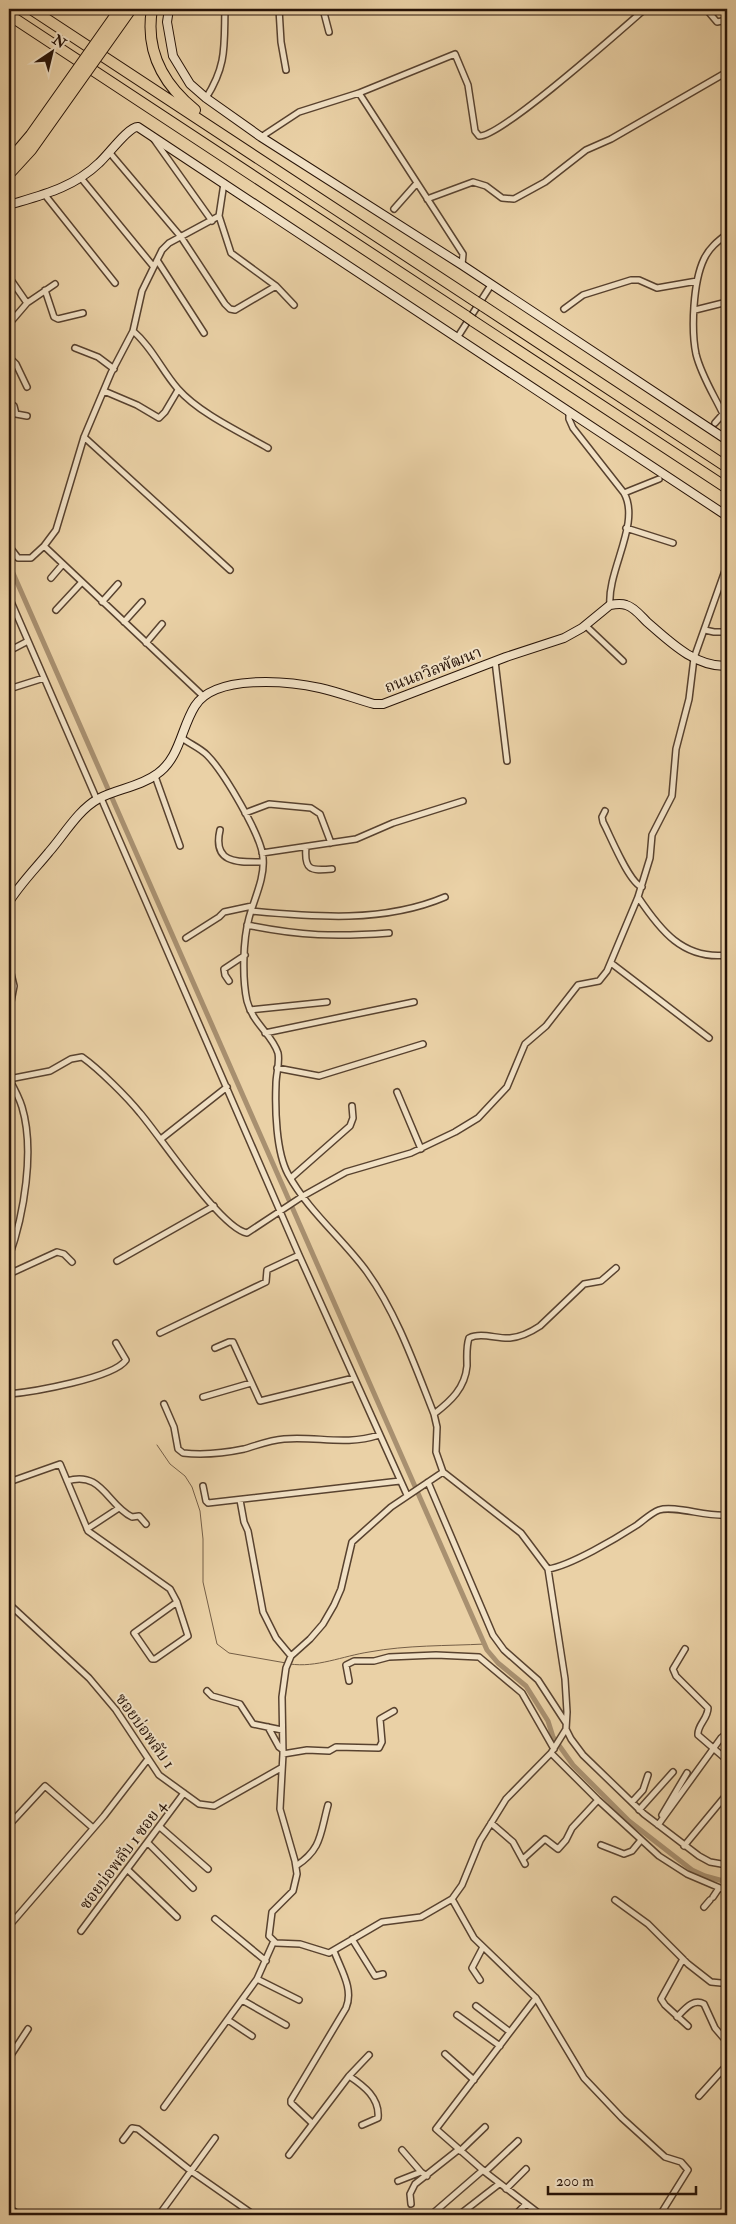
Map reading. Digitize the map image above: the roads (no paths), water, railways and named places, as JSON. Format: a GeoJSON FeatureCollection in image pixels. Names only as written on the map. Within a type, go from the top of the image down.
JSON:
{"type":"FeatureCollection","features":[{"type":"Feature","properties":{"kind":"highway"},"geometry":{"type":"LineString","coordinates":[[31,9],[727,467]]}},
{"type":"Feature","properties":{"kind":"highway"},"geometry":{"type":"LineString","coordinates":[[9,161],[31,135],[120,9]]}},
{"type":"Feature","properties":{"kind":"highway"},"geometry":{"type":"LineString","coordinates":[[9,174],[31,150],[131,9]]}},
{"type":"Feature","properties":{"kind":"highway"},"geometry":{"type":"LineString","coordinates":[[152,9],[151,43],[156,61],[165,79],[190,106],[248,151]]}},
{"type":"Feature","properties":{"kind":"highway"},"geometry":{"type":"LineString","coordinates":[[9,15],[727,488]]}},
{"type":"Feature","properties":{"kind":"highway"},"geometry":{"type":"LineString","coordinates":[[9,22],[58,48]]}},
{"type":"Feature","properties":{"kind":"main road"},"geometry":{"type":"LineString","coordinates":[[169,9],[167,22],[173,56],[190,84],[206,98],[261,137],[462,265],[727,440]]}},
{"type":"Feature","properties":{"kind":"main road"},"geometry":{"type":"LineString","coordinates":[[9,205],[45,195],[81,178],[110,153],[135,126],[148,132],[727,516]]}},
{"type":"Feature","properties":{"kind":"main road"},"geometry":{"type":"LineString","coordinates":[[610,605],[621,604],[629,606],[669,640],[694,658],[706,664],[727,666]]}},
{"type":"Feature","properties":{"kind":"main road","name":"ถนนถวิลพัฒนา"},"geometry":{"type":"LineString","coordinates":[[203,696],[226,685],[264,683],[319,688],[374,704],[383,704],[494,661],[564,638],[585,626],[610,605]]}},
{"type":"Feature","properties":{"kind":"main road"},"geometry":{"type":"LineString","coordinates":[[9,902],[85,809],[116,790],[155,776],[171,760],[190,716],[203,696]]}},
{"type":"Feature","properties":{"kind":"street"},"geometry":{"type":"LineString","coordinates":[[206,98],[221,71],[224,49],[225,9]]}},
{"type":"Feature","properties":{"kind":"street"},"geometry":{"type":"LineString","coordinates":[[279,9],[281,42],[286,70]]}},
{"type":"Feature","properties":{"kind":"street"},"geometry":{"type":"LineString","coordinates":[[323,9],[329,32]]}},
{"type":"Feature","properties":{"kind":"street"},"geometry":{"type":"LineString","coordinates":[[261,137],[299,112],[359,92],[455,54],[468,85],[475,131],[479,136],[485,136],[500,128],[550,90],[645,9]]}},
{"type":"Feature","properties":{"kind":"street"},"geometry":{"type":"LineString","coordinates":[[706,9],[717,22],[727,20]]}},
{"type":"Feature","properties":{"kind":"street"},"geometry":{"type":"LineString","coordinates":[[427,199],[473,182],[486,186],[502,198],[514,199],[546,182],[586,150],[611,139],[727,72]]}},
{"type":"Feature","properties":{"kind":"street"},"geometry":{"type":"LineString","coordinates":[[359,92],[463,254],[462,265]]}},
{"type":"Feature","properties":{"kind":"street"},"geometry":{"type":"LineString","coordinates":[[148,132],[212,221]]}},
{"type":"Feature","properties":{"kind":"street"},"geometry":{"type":"LineString","coordinates":[[110,153],[181,237],[230,309],[240,308],[276,286]]}},
{"type":"Feature","properties":{"kind":"street"},"geometry":{"type":"LineString","coordinates":[[81,178],[153,266]]}},
{"type":"Feature","properties":{"kind":"street"},"geometry":{"type":"LineString","coordinates":[[394,208],[417,182]]}},
{"type":"Feature","properties":{"kind":"street"},"geometry":{"type":"LineString","coordinates":[[224,183],[219,216],[231,253],[276,286],[294,305]]}},
{"type":"Feature","properties":{"kind":"street"},"geometry":{"type":"LineString","coordinates":[[45,195],[114,283]]}},
{"type":"Feature","properties":{"kind":"street"},"geometry":{"type":"LineString","coordinates":[[9,546],[18,558],[23,560],[32,558],[56,530],[84,437],[114,369],[133,332],[142,291],[153,266],[165,245],[219,216]]}},
{"type":"Feature","properties":{"kind":"street"},"geometry":{"type":"LineString","coordinates":[[716,423],[725,416],[696,352],[695,310],[697,280],[704,257],[727,234]]}},
{"type":"Feature","properties":{"kind":"street"},"geometry":{"type":"LineString","coordinates":[[157,260],[204,333]]}},
{"type":"Feature","properties":{"kind":"street"},"geometry":{"type":"LineString","coordinates":[[9,276],[27,303]]}},
{"type":"Feature","properties":{"kind":"street"},"geometry":{"type":"LineString","coordinates":[[564,309],[583,295],[628,281],[639,280],[657,288],[697,280]]}},
{"type":"Feature","properties":{"kind":"street"},"geometry":{"type":"LineString","coordinates":[[9,324],[27,303],[55,284]]}},
{"type":"Feature","properties":{"kind":"street"},"geometry":{"type":"LineString","coordinates":[[457,338],[491,285]]}},
{"type":"Feature","properties":{"kind":"street"},"geometry":{"type":"LineString","coordinates":[[45,290],[54,317],[58,319],[83,313]]}},
{"type":"Feature","properties":{"kind":"street"},"geometry":{"type":"LineString","coordinates":[[695,310],[727,302]]}},
{"type":"Feature","properties":{"kind":"street"},"geometry":{"type":"LineString","coordinates":[[133,332],[144,341],[178,390],[215,418],[268,448]]}},
{"type":"Feature","properties":{"kind":"street"},"geometry":{"type":"LineString","coordinates":[[75,348],[98,357],[114,369]]}},
{"type":"Feature","properties":{"kind":"street"},"geometry":{"type":"LineString","coordinates":[[9,357],[16,364],[27,387]]}},
{"type":"Feature","properties":{"kind":"street"},"geometry":{"type":"LineString","coordinates":[[104,391],[137,405],[159,418],[178,390]]}},
{"type":"Feature","properties":{"kind":"street"},"geometry":{"type":"LineString","coordinates":[[9,402],[14,406],[16,414],[27,416]]}},
{"type":"Feature","properties":{"kind":"street"},"geometry":{"type":"LineString","coordinates":[[569,411],[569,419],[573,428],[629,502],[626,528],[610,587],[610,605]]}},
{"type":"Feature","properties":{"kind":"street"},"geometry":{"type":"LineString","coordinates":[[84,437],[230,570]]}},
{"type":"Feature","properties":{"kind":"street"},"geometry":{"type":"LineString","coordinates":[[624,493],[658,479]]}},
{"type":"Feature","properties":{"kind":"street"},"geometry":{"type":"LineString","coordinates":[[626,528],[673,543]]}},
{"type":"Feature","properties":{"kind":"street"},"geometry":{"type":"LineString","coordinates":[[44,546],[203,696]]}},
{"type":"Feature","properties":{"kind":"street"},"geometry":{"type":"LineString","coordinates":[[51,578],[63,564]]}},
{"type":"Feature","properties":{"kind":"street"},"geometry":{"type":"LineString","coordinates":[[9,1257],[22,1207],[27,1150],[23,1108],[9,1079],[50,1071],[71,1059],[82,1057],[96,1068],[138,1110],[230,1224],[247,1233],[303,1196],[346,1172],[392,1160],[421,1149],[478,1118],[507,1087],[524,1044],[546,1026],[574,988],[583,983],[599,980],[611,963],[642,886],[650,858],[652,835],[672,796],[676,749],[689,699],[694,658],[727,565]]}},
{"type":"Feature","properties":{"kind":"street"},"geometry":{"type":"LineString","coordinates":[[56,610],[82,582]]}},
{"type":"Feature","properties":{"kind":"street"},"geometry":{"type":"LineString","coordinates":[[102,602],[118,584]]}},
{"type":"Feature","properties":{"kind":"street"},"geometry":{"type":"LineString","coordinates":[[9,597],[44,678],[101,798],[379,1435],[400,1481],[410,1494]]}},
{"type":"Feature","properties":{"kind":"street"},"geometry":{"type":"LineString","coordinates":[[124,622],[142,602]]}},
{"type":"Feature","properties":{"kind":"street"},"geometry":{"type":"LineString","coordinates":[[146,643],[162,624]]}},
{"type":"Feature","properties":{"kind":"street"},"geometry":{"type":"LineString","coordinates":[[585,626],[623,661]]}},
{"type":"Feature","properties":{"kind":"street"},"geometry":{"type":"LineString","coordinates":[[705,630],[727,632]]}},
{"type":"Feature","properties":{"kind":"street"},"geometry":{"type":"LineString","coordinates":[[9,650],[28,641]]}},
{"type":"Feature","properties":{"kind":"street"},"geometry":{"type":"LineString","coordinates":[[494,661],[507,761]]}},
{"type":"Feature","properties":{"kind":"street"},"geometry":{"type":"LineString","coordinates":[[9,689],[44,678]]}},
{"type":"Feature","properties":{"kind":"street"},"geometry":{"type":"LineString","coordinates":[[182,738],[207,755],[245,813],[262,853],[263,862],[247,926],[245,955],[246,996],[258,1026],[265,1033],[278,1055],[275,1094],[279,1139],[284,1164],[303,1196],[357,1259],[380,1292],[434,1414],[437,1427],[436,1452],[443,1472],[521,1533],[548,1569],[565,1678],[565,1729],[554,1749],[506,1799],[480,1841],[462,1885],[452,1899],[421,1917],[410,1920],[387,1920],[334,1951],[327,1953],[300,1944],[273,1942]]}},
{"type":"Feature","properties":{"kind":"street"},"geometry":{"type":"LineString","coordinates":[[155,776],[180,846]]}},
{"type":"Feature","properties":{"kind":"street"},"geometry":{"type":"LineString","coordinates":[[262,853],[356,839],[394,823],[463,801]]}},
{"type":"Feature","properties":{"kind":"street"},"geometry":{"type":"LineString","coordinates":[[245,813],[268,804],[311,808],[320,814],[331,843]]}},
{"type":"Feature","properties":{"kind":"street"},"geometry":{"type":"LineString","coordinates":[[604,811],[602,819],[622,860],[635,883],[642,886]]}},
{"type":"Feature","properties":{"kind":"street"},"geometry":{"type":"LineString","coordinates":[[220,830],[219,842],[224,857],[230,861],[263,862]]}},
{"type":"Feature","properties":{"kind":"street"},"geometry":{"type":"LineString","coordinates":[[306,847],[305,863],[307,866],[322,870],[332,869]]}},
{"type":"Feature","properties":{"kind":"street"},"geometry":{"type":"LineString","coordinates":[[186,938],[219,918],[224,912],[252,909],[328,917],[367,915],[403,909],[445,897]]}},
{"type":"Feature","properties":{"kind":"street"},"geometry":{"type":"LineString","coordinates":[[638,897],[660,928],[677,943],[698,953],[727,955]]}},
{"type":"Feature","properties":{"kind":"street"},"geometry":{"type":"LineString","coordinates":[[247,926],[315,936],[347,937],[389,933]]}},
{"type":"Feature","properties":{"kind":"street"},"geometry":{"type":"LineString","coordinates":[[229,981],[223,973],[224,969],[245,955]]}},
{"type":"Feature","properties":{"kind":"street"},"geometry":{"type":"LineString","coordinates":[[611,963],[710,1038]]}},
{"type":"Feature","properties":{"kind":"street"},"geometry":{"type":"LineString","coordinates":[[9,965],[14,986],[9,1012]]}},
{"type":"Feature","properties":{"kind":"street"},"geometry":{"type":"LineString","coordinates":[[250,1010],[327,1002]]}},
{"type":"Feature","properties":{"kind":"street"},"geometry":{"type":"LineString","coordinates":[[265,1033],[414,1002]]}},
{"type":"Feature","properties":{"kind":"street"},"geometry":{"type":"LineString","coordinates":[[277,1068],[320,1076],[423,1044]]}},
{"type":"Feature","properties":{"kind":"street"},"geometry":{"type":"LineString","coordinates":[[161,1139],[227,1087]]}},
{"type":"Feature","properties":{"kind":"street"},"geometry":{"type":"LineString","coordinates":[[397,1092],[421,1149]]}},
{"type":"Feature","properties":{"kind":"street"},"geometry":{"type":"LineString","coordinates":[[291,1178],[350,1126],[353,1118],[352,1106]]}},
{"type":"Feature","properties":{"kind":"street"},"geometry":{"type":"LineString","coordinates":[[116,1261],[214,1206]]}},
{"type":"Feature","properties":{"kind":"street"},"geometry":{"type":"LineString","coordinates":[[9,1274],[57,1252],[64,1254],[72,1262]]}},
{"type":"Feature","properties":{"kind":"street"},"geometry":{"type":"LineString","coordinates":[[160,1333],[266,1282],[267,1270],[299,1254]]}},
{"type":"Feature","properties":{"kind":"street"},"geometry":{"type":"LineString","coordinates":[[434,1414],[454,1398],[462,1386],[466,1369],[469,1338],[476,1336],[509,1338],[532,1331],[540,1326],[584,1284],[601,1281],[616,1268]]}},
{"type":"Feature","properties":{"kind":"street"},"geometry":{"type":"LineString","coordinates":[[215,1348],[233,1342],[258,1399],[263,1401],[308,1388],[354,1378]]}},
{"type":"Feature","properties":{"kind":"street"},"geometry":{"type":"LineString","coordinates":[[9,1394],[72,1383],[119,1367],[126,1360],[116,1343]]}},
{"type":"Feature","properties":{"kind":"street"},"geometry":{"type":"LineString","coordinates":[[203,1397],[251,1383]]}},
{"type":"Feature","properties":{"kind":"street"},"geometry":{"type":"LineString","coordinates":[[164,1404],[173,1425],[178,1449],[183,1452],[226,1452],[266,1441],[285,1439],[335,1442],[369,1439],[379,1435]]}},
{"type":"Feature","properties":{"kind":"street"},"geometry":{"type":"LineString","coordinates":[[9,1482],[58,1463],[61,1465],[87,1529],[111,1549],[170,1589],[177,1602],[188,1636],[152,1659],[134,1633],[177,1602]]}},
{"type":"Feature","properties":{"kind":"street"},"geometry":{"type":"LineString","coordinates":[[273,1942],[269,1936],[272,1912],[293,1891],[296,1882],[296,1866],[280,1814],[283,1752],[282,1697],[286,1668],[290,1658],[317,1632],[334,1605],[341,1589],[352,1542],[372,1522],[443,1472]]}},
{"type":"Feature","properties":{"kind":"street"},"geometry":{"type":"LineString","coordinates":[[67,1481],[76,1478],[94,1482],[119,1508],[132,1517],[139,1516],[146,1524]]}},
{"type":"Feature","properties":{"kind":"street"},"geometry":{"type":"LineString","coordinates":[[203,1486],[206,1502],[240,1500],[400,1481]]}},
{"type":"Feature","properties":{"kind":"street"},"geometry":{"type":"LineString","coordinates":[[426,1483],[493,1635],[504,1650],[538,1680],[565,1729],[583,1755],[640,1810],[660,1823],[684,1846],[710,1862],[727,1865]]}},
{"type":"Feature","properties":{"kind":"street"},"geometry":{"type":"LineString","coordinates":[[240,1500],[263,1612],[276,1638],[290,1658]]}},
{"type":"Feature","properties":{"kind":"street"},"geometry":{"type":"LineString","coordinates":[[87,1529],[119,1508]]}},
{"type":"Feature","properties":{"kind":"street"},"geometry":{"type":"LineString","coordinates":[[548,1569],[568,1563],[635,1526],[657,1510],[666,1508],[704,1515],[727,1515]]}},
{"type":"Feature","properties":{"kind":"street","name":"ซอยบ่อพลับ 1"},"geometry":{"type":"LineString","coordinates":[[9,1604],[89,1678],[116,1710],[159,1775],[198,1804],[214,1806],[281,1768]]}},
{"type":"Feature","properties":{"kind":"street"},"geometry":{"type":"LineString","coordinates":[[685,1649],[673,1669],[676,1676],[707,1704],[707,1717],[698,1729],[698,1735],[727,1760]]}},
{"type":"Feature","properties":{"kind":"street"},"geometry":{"type":"LineString","coordinates":[[348,1680],[346,1665],[354,1661],[374,1660],[392,1656],[436,1655],[479,1657],[518,1689],[554,1749],[598,1800],[666,1861],[688,1874],[727,1891]]}},
{"type":"Feature","properties":{"kind":"street"},"geometry":{"type":"LineString","coordinates":[[207,1691],[212,1696],[238,1702],[243,1706],[252,1722],[282,1730]]}},
{"type":"Feature","properties":{"kind":"street"},"geometry":{"type":"LineString","coordinates":[[283,1752],[331,1750],[336,1747],[379,1748],[382,1742],[380,1719],[394,1711]]}},
{"type":"Feature","properties":{"kind":"street"},"geometry":{"type":"LineString","coordinates":[[268,1727],[283,1752]]}},
{"type":"Feature","properties":{"kind":"street"},"geometry":{"type":"LineString","coordinates":[[660,1823],[721,1738],[727,1734]]}},
{"type":"Feature","properties":{"kind":"street"},"geometry":{"type":"LineString","coordinates":[[9,1926],[93,1828],[148,1758]]}},
{"type":"Feature","properties":{"kind":"street"},"geometry":{"type":"LineString","coordinates":[[640,1810],[673,1772]]}},
{"type":"Feature","properties":{"kind":"street"},"geometry":{"type":"LineString","coordinates":[[660,1823],[662,1815],[688,1772]]}},
{"type":"Feature","properties":{"kind":"street"},"geometry":{"type":"LineString","coordinates":[[632,1802],[643,1790],[648,1776]]}},
{"type":"Feature","properties":{"kind":"street"},"geometry":{"type":"LineString","coordinates":[[9,1825],[45,1786],[93,1828]]}},
{"type":"Feature","properties":{"kind":"street","name":"ซอยบ่อพลับ 1 ซอย 4"},"geometry":{"type":"LineString","coordinates":[[81,1931],[184,1793]]}},
{"type":"Feature","properties":{"kind":"street"},"geometry":{"type":"LineString","coordinates":[[684,1846],[727,1794]]}},
{"type":"Feature","properties":{"kind":"street"},"geometry":{"type":"LineString","coordinates":[[491,1823],[513,1842],[524,1862],[545,1839],[558,1849],[566,1840],[572,1828],[598,1800]]}},
{"type":"Feature","properties":{"kind":"street"},"geometry":{"type":"LineString","coordinates":[[296,1866],[309,1857],[317,1846],[328,1805]]}},
{"type":"Feature","properties":{"kind":"street"},"geometry":{"type":"LineString","coordinates":[[160,1827],[208,1869]]}},
{"type":"Feature","properties":{"kind":"street"},"geometry":{"type":"LineString","coordinates":[[601,1845],[620,1854],[628,1854],[641,1840]]}},
{"type":"Feature","properties":{"kind":"street"},"geometry":{"type":"LineString","coordinates":[[148,1843],[193,1888]]}},
{"type":"Feature","properties":{"kind":"street"},"geometry":{"type":"LineString","coordinates":[[128,1870],[177,1916]]}},
{"type":"Feature","properties":{"kind":"street"},"geometry":{"type":"LineString","coordinates":[[704,1907],[719,1888]]}},
{"type":"Feature","properties":{"kind":"street"},"geometry":{"type":"LineString","coordinates":[[452,1899],[464,1917],[470,1932],[536,1998],[584,2078],[622,2118],[665,2157],[675,2160],[687,2168],[688,2170],[684,2178],[660,2215]]}},
{"type":"Feature","properties":{"kind":"street"},"geometry":{"type":"LineString","coordinates":[[614,1900],[648,1924],[683,1959],[711,1982],[722,1983],[727,1981]]}},
{"type":"Feature","properties":{"kind":"street"},"geometry":{"type":"LineString","coordinates":[[215,1919],[266,1961]]}},
{"type":"Feature","properties":{"kind":"street"},"geometry":{"type":"LineString","coordinates":[[352,1939],[375,1976],[383,1974]]}},
{"type":"Feature","properties":{"kind":"street"},"geometry":{"type":"LineString","coordinates":[[164,2106],[257,1979],[273,1942]]}},
{"type":"Feature","properties":{"kind":"street"},"geometry":{"type":"LineString","coordinates":[[480,1980],[472,1968],[483,1947]]}},
{"type":"Feature","properties":{"kind":"street"},"geometry":{"type":"LineString","coordinates":[[312,2123],[291,2103],[291,2100],[346,2008],[350,1998],[350,1990],[334,1951]]}},
{"type":"Feature","properties":{"kind":"street"},"geometry":{"type":"LineString","coordinates":[[683,1959],[661,1999],[688,2026]]}},
{"type":"Feature","properties":{"kind":"street"},"geometry":{"type":"LineString","coordinates":[[257,1979],[299,2000]]}},
{"type":"Feature","properties":{"kind":"street"},"geometry":{"type":"LineString","coordinates":[[536,1998],[436,2129],[459,2151],[540,2215]]}},
{"type":"Feature","properties":{"kind":"street"},"geometry":{"type":"LineString","coordinates":[[242,2000],[286,2025]]}},
{"type":"Feature","properties":{"kind":"street"},"geometry":{"type":"LineString","coordinates":[[677,2017],[694,2002],[701,2002],[704,2004],[715,2028],[727,2042]]}},
{"type":"Feature","properties":{"kind":"street"},"geometry":{"type":"LineString","coordinates":[[476,2006],[510,2032]]}},
{"type":"Feature","properties":{"kind":"street"},"geometry":{"type":"LineString","coordinates":[[457,2015],[500,2046]]}},
{"type":"Feature","properties":{"kind":"street"},"geometry":{"type":"LineString","coordinates":[[228,2020],[252,2036]]}},
{"type":"Feature","properties":{"kind":"street"},"geometry":{"type":"LineString","coordinates":[[9,2058],[28,2029]]}},
{"type":"Feature","properties":{"kind":"street"},"geometry":{"type":"LineString","coordinates":[[445,2054],[474,2080]]}},
{"type":"Feature","properties":{"kind":"street"},"geometry":{"type":"LineString","coordinates":[[289,2155],[349,2076],[369,2055]]}},
{"type":"Feature","properties":{"kind":"street"},"geometry":{"type":"LineString","coordinates":[[699,2096],[727,2065]]}},
{"type":"Feature","properties":{"kind":"street"},"geometry":{"type":"LineString","coordinates":[[349,2076],[368,2089],[378,2112],[378,2118],[362,2126]]}},
{"type":"Feature","properties":{"kind":"street"},"geometry":{"type":"LineString","coordinates":[[411,2204],[409,2201],[412,2188],[459,2151],[484,2127]]}},
{"type":"Feature","properties":{"kind":"street"},"geometry":{"type":"LineString","coordinates":[[123,2140],[132,2128],[138,2129],[191,2171],[254,2215]]}},
{"type":"Feature","properties":{"kind":"street"},"geometry":{"type":"LineString","coordinates":[[160,2215],[215,2138]]}},
{"type":"Feature","properties":{"kind":"street"},"geometry":{"type":"LineString","coordinates":[[431,2215],[518,2142]]}},
{"type":"Feature","properties":{"kind":"street"},"geometry":{"type":"LineString","coordinates":[[402,2150],[421,2172],[427,2176]]}},
{"type":"Feature","properties":{"kind":"street"},"geometry":{"type":"LineString","coordinates":[[506,2189],[526,2170]]}},
{"type":"Feature","properties":{"kind":"street"},"geometry":{"type":"LineString","coordinates":[[398,2181],[421,2172]]}},
{"type":"Feature","properties":{"kind":"street"},"geometry":{"type":"LineString","coordinates":[[460,2215],[500,2184]]}},
{"type":"Feature","properties":{"kind":"street"},"geometry":{"type":"LineString","coordinates":[[515,2215],[526,2204]]}},
{"type":"Feature","properties":{"kind":"street"},"geometry":{"type":"LineString","coordinates":[[9,2208],[20,2215]]}},
{"type":"Feature","properties":{"kind":"waterway"},"geometry":{"type":"LineString","coordinates":[[9,564],[487,1650],[498,1663],[526,1686],[548,1721],[553,1737],[573,1765],[629,1821],[692,1870],[727,1882]]}},
{"type":"Feature","properties":{"kind":"waterway"},"geometry":{"type":"LineString","coordinates":[[157,1445],[170,1464],[185,1476],[192,1487],[200,1511],[203,1539],[203,1582],[217,1644],[229,1653],[286,1663]]}},
{"type":"Feature","properties":{"kind":"waterway"},"geometry":{"type":"LineString","coordinates":[[290,1664],[320,1663],[398,1648],[485,1644]]}}]}
